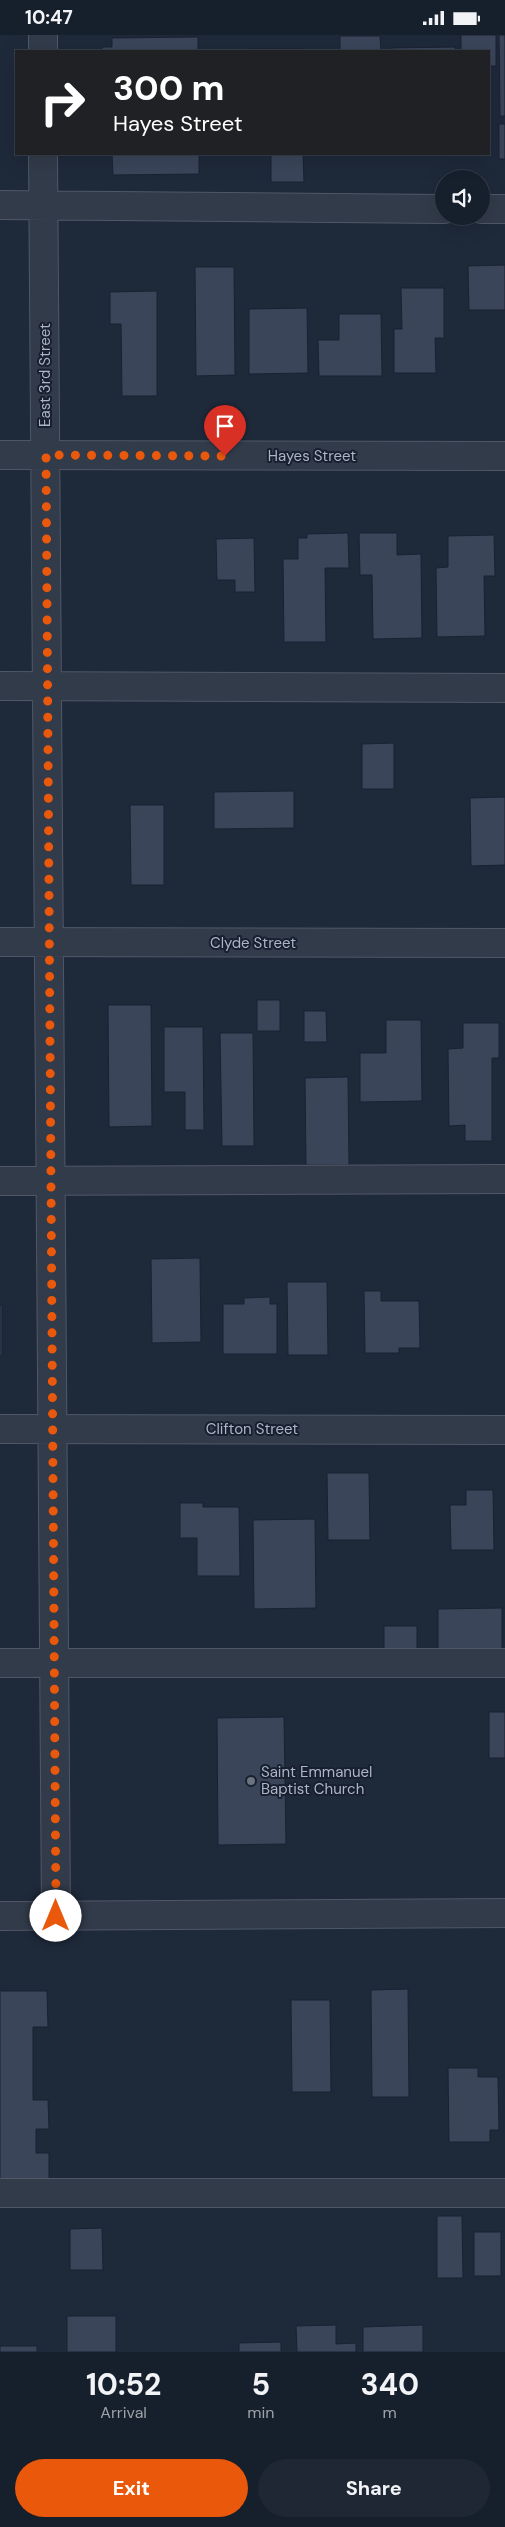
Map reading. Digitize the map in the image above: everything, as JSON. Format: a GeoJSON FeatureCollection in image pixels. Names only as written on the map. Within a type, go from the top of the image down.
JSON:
{"type":"FeatureCollection","features":[{"type":"Feature","properties":{"kind":"street"},"geometry":{"type":"LineString","coordinates":[[43,35],[43,50]]}},
{"type":"Feature","properties":{"kind":"street","name":"East 3rd Street"},"geometry":{"type":"LineString","coordinates":[[44,155],[56,1916]]}},
{"type":"Feature","properties":{"kind":"street"},"geometry":{"type":"LineString","coordinates":[[0,205],[435,209]]}},
{"type":"Feature","properties":{"kind":"street"},"geometry":{"type":"LineString","coordinates":[[490,209],[505,209]]}},
{"type":"Feature","properties":{"kind":"street","name":"Hayes Street"},"geometry":{"type":"LineString","coordinates":[[0,455],[505,456]]}},
{"type":"Feature","properties":{"kind":"street"},"geometry":{"type":"LineString","coordinates":[[0,686],[505,688]]}},
{"type":"Feature","properties":{"kind":"street","name":"Clyde Street"},"geometry":{"type":"LineString","coordinates":[[0,942],[505,943]]}},
{"type":"Feature","properties":{"kind":"street"},"geometry":{"type":"LineString","coordinates":[[0,1181],[505,1179]]}},
{"type":"Feature","properties":{"kind":"street","name":"Clifton Street"},"geometry":{"type":"LineString","coordinates":[[0,1429],[505,1430]]}},
{"type":"Feature","properties":{"kind":"street"},"geometry":{"type":"LineString","coordinates":[[0,1663],[505,1663]]}},
{"type":"Feature","properties":{"kind":"street"},"geometry":{"type":"LineString","coordinates":[[0,1916],[505,1913]]}},
{"type":"Feature","properties":{"kind":"street"},"geometry":{"type":"LineString","coordinates":[[0,2193],[505,2193]]}},
{"type":"Feature","properties":{"kind":"building"},"geometry":{"type":"Polygon","coordinates":[[[461,35],[496,35],[496,66],[490,66],[490,50],[461,50],[461,35]]]}},
{"type":"Feature","properties":{"kind":"building"},"geometry":{"type":"Polygon","coordinates":[[[499,35],[505,35],[505,116],[500,116],[499,35]]]}},
{"type":"Feature","properties":{"kind":"building"},"geometry":{"type":"Polygon","coordinates":[[[340,36],[380,36],[381,50],[340,50],[340,36]]]}},
{"type":"Feature","properties":{"kind":"building"},"geometry":{"type":"Polygon","coordinates":[[[198,37],[198,50],[102,50],[102,47],[112,47],[112,38],[198,37]]]}},
{"type":"Feature","properties":{"kind":"building"},"geometry":{"type":"Polygon","coordinates":[[[455,47],[455,50],[392,50],[392,48],[455,47]]]}},
{"type":"Feature","properties":{"kind":"building"},"geometry":{"type":"Polygon","coordinates":[[[245,49],[306,49],[306,50],[245,49]]]}},
{"type":"Feature","properties":{"kind":"building"},"geometry":{"type":"Polygon","coordinates":[[[499,124],[505,124],[505,159],[499,159],[499,124]]]}},
{"type":"Feature","properties":{"kind":"building"},"geometry":{"type":"Polygon","coordinates":[[[112,155],[199,155],[199,174],[113,175],[112,155]]]}},
{"type":"Feature","properties":{"kind":"building"},"geometry":{"type":"Polygon","coordinates":[[[271,155],[303,155],[304,182],[271,182],[271,155]]]}},
{"type":"Feature","properties":{"kind":"building"},"geometry":{"type":"Polygon","coordinates":[[[505,265],[505,310],[469,310],[468,266],[505,265]]]}},
{"type":"Feature","properties":{"kind":"building"},"geometry":{"type":"Polygon","coordinates":[[[195,267],[234,267],[235,375],[196,376],[195,267]]]}},
{"type":"Feature","properties":{"kind":"building"},"geometry":{"type":"Polygon","coordinates":[[[401,288],[444,288],[444,338],[435,338],[436,373],[394,373],[394,329],[402,329],[401,288]]]}},
{"type":"Feature","properties":{"kind":"building"},"geometry":{"type":"Polygon","coordinates":[[[157,291],[157,396],[122,396],[121,324],[110,324],[110,292],[157,291]]]}},
{"type":"Feature","properties":{"kind":"building"},"geometry":{"type":"Polygon","coordinates":[[[307,308],[308,373],[249,374],[249,309],[307,308]]]}},
{"type":"Feature","properties":{"kind":"building"},"geometry":{"type":"Polygon","coordinates":[[[339,314],[381,314],[382,376],[319,376],[318,340],[339,340],[339,314]]]}},
{"type":"Feature","properties":{"kind":"building"},"geometry":{"type":"Polygon","coordinates":[[[348,533],[349,568],[325,568],[326,642],[284,642],[283,559],[298,559],[298,538],[307,538],[307,534],[348,533]]]}},
{"type":"Feature","properties":{"kind":"building"},"geometry":{"type":"Polygon","coordinates":[[[359,533],[397,533],[397,555],[421,554],[422,638],[373,639],[372,575],[360,575],[359,533]]]}},
{"type":"Feature","properties":{"kind":"building"},"geometry":{"type":"Polygon","coordinates":[[[494,535],[495,576],[484,576],[485,636],[437,637],[436,568],[448,567],[448,536],[494,535]]]}},
{"type":"Feature","properties":{"kind":"building"},"geometry":{"type":"Polygon","coordinates":[[[254,538],[255,592],[235,592],[235,580],[217,580],[216,539],[254,538]]]}},
{"type":"Feature","properties":{"kind":"building"},"geometry":{"type":"Polygon","coordinates":[[[394,743],[394,789],[362,789],[362,744],[394,743]]]}},
{"type":"Feature","properties":{"kind":"building"},"geometry":{"type":"Polygon","coordinates":[[[294,791],[294,828],[214,829],[214,792],[294,791]]]}},
{"type":"Feature","properties":{"kind":"building"},"geometry":{"type":"Polygon","coordinates":[[[505,797],[505,865],[471,866],[470,798],[505,797]]]}},
{"type":"Feature","properties":{"kind":"building"},"geometry":{"type":"Polygon","coordinates":[[[130,805],[164,805],[164,885],[131,885],[130,805]]]}},
{"type":"Feature","properties":{"kind":"building"},"geometry":{"type":"Polygon","coordinates":[[[257,1000],[280,1000],[280,1031],[257,1031],[257,1000]]]}},
{"type":"Feature","properties":{"kind":"building"},"geometry":{"type":"Polygon","coordinates":[[[108,1005],[151,1005],[152,1126],[109,1127],[108,1005]]]}},
{"type":"Feature","properties":{"kind":"building"},"geometry":{"type":"Polygon","coordinates":[[[304,1011],[326,1011],[327,1042],[304,1042],[304,1011]]]}},
{"type":"Feature","properties":{"kind":"building"},"geometry":{"type":"Polygon","coordinates":[[[386,1020],[421,1020],[422,1101],[360,1102],[360,1053],[386,1053],[386,1020]]]}},
{"type":"Feature","properties":{"kind":"building"},"geometry":{"type":"Polygon","coordinates":[[[463,1023],[499,1023],[499,1058],[492,1058],[492,1141],[465,1141],[465,1125],[449,1126],[448,1049],[463,1048],[463,1023]]]}},
{"type":"Feature","properties":{"kind":"building"},"geometry":{"type":"Polygon","coordinates":[[[164,1027],[203,1027],[204,1130],[185,1130],[185,1092],[164,1092],[164,1027]]]}},
{"type":"Feature","properties":{"kind":"building"},"geometry":{"type":"Polygon","coordinates":[[[220,1033],[253,1033],[254,1146],[222,1146],[220,1033]]]}},
{"type":"Feature","properties":{"kind":"building"},"geometry":{"type":"Polygon","coordinates":[[[348,1077],[349,1165],[306,1165],[305,1078],[348,1077]]]}},
{"type":"Feature","properties":{"kind":"building"},"geometry":{"type":"Polygon","coordinates":[[[200,1258],[201,1342],[152,1343],[151,1259],[200,1258]]]}},
{"type":"Feature","properties":{"kind":"building"},"geometry":{"type":"Polygon","coordinates":[[[287,1282],[327,1282],[328,1355],[288,1355],[287,1282]]]}},
{"type":"Feature","properties":{"kind":"building"},"geometry":{"type":"Polygon","coordinates":[[[364,1291],[381,1291],[381,1301],[419,1301],[420,1348],[399,1348],[399,1353],[365,1353],[364,1291]]]}},
{"type":"Feature","properties":{"kind":"building"},"geometry":{"type":"Polygon","coordinates":[[[270,1297],[270,1304],[277,1304],[277,1354],[223,1354],[223,1304],[244,1304],[244,1298],[270,1297]]]}},
{"type":"Feature","properties":{"kind":"building"},"geometry":{"type":"Polygon","coordinates":[[[0,1305],[2,1305],[2,1356],[0,1356],[0,1305]]]}},
{"type":"Feature","properties":{"kind":"building"},"geometry":{"type":"Polygon","coordinates":[[[327,1473],[369,1473],[370,1540],[328,1540],[327,1473]]]}},
{"type":"Feature","properties":{"kind":"building"},"geometry":{"type":"Polygon","coordinates":[[[466,1490],[493,1490],[494,1550],[451,1550],[450,1505],[466,1505],[466,1490]]]}},
{"type":"Feature","properties":{"kind":"building"},"geometry":{"type":"Polygon","coordinates":[[[180,1503],[203,1503],[203,1507],[239,1507],[240,1576],[197,1576],[197,1538],[180,1538],[180,1503]]]}},
{"type":"Feature","properties":{"kind":"building"},"geometry":{"type":"Polygon","coordinates":[[[315,1519],[316,1608],[254,1609],[253,1520],[315,1519]]]}},
{"type":"Feature","properties":{"kind":"building"},"geometry":{"type":"Polygon","coordinates":[[[502,1608],[502,1656],[438,1657],[438,1609],[502,1608]]]}},
{"type":"Feature","properties":{"kind":"building"},"geometry":{"type":"Polygon","coordinates":[[[384,1626],[417,1626],[417,1652],[384,1652],[384,1626]]]}},
{"type":"Feature","properties":{"kind":"building"},"geometry":{"type":"Polygon","coordinates":[[[489,1712],[505,1712],[505,1758],[489,1758],[489,1712]]]}},
{"type":"Feature","properties":{"kind":"building","name":"Saint Emmanuel Baptist Church"},"geometry":{"type":"Polygon","coordinates":[[[284,1717],[286,1844],[218,1845],[217,1718],[284,1717]]]}},
{"type":"Feature","properties":{"kind":"building"},"geometry":{"type":"Polygon","coordinates":[[[408,1989],[409,2097],[372,2097],[371,1990],[408,1989]]]}},
{"type":"Feature","properties":{"kind":"building"},"geometry":{"type":"Polygon","coordinates":[[[0,1991],[47,1991],[48,2027],[33,2027],[33,2100],[48,2100],[49,2129],[36,2129],[36,2153],[49,2153],[49,2180],[0,2181],[0,1991]]]}},
{"type":"Feature","properties":{"kind":"building"},"geometry":{"type":"Polygon","coordinates":[[[291,2000],[330,2000],[331,2092],[292,2092],[291,2000]]]}},
{"type":"Feature","properties":{"kind":"building"},"geometry":{"type":"Polygon","coordinates":[[[448,2068],[478,2068],[478,2077],[498,2077],[499,2130],[490,2130],[490,2142],[449,2142],[448,2068]]]}},
{"type":"Feature","properties":{"kind":"building"},"geometry":{"type":"Polygon","coordinates":[[[437,2216],[462,2216],[463,2278],[437,2278],[437,2216]]]}},
{"type":"Feature","properties":{"kind":"building"},"geometry":{"type":"Polygon","coordinates":[[[102,2228],[103,2270],[70,2270],[70,2229],[102,2228]]]}},
{"type":"Feature","properties":{"kind":"building"},"geometry":{"type":"Polygon","coordinates":[[[474,2232],[501,2232],[501,2276],[474,2276],[474,2232]]]}},
{"type":"Feature","properties":{"kind":"building"},"geometry":{"type":"Polygon","coordinates":[[[67,2316],[116,2316],[116,2352],[67,2352],[67,2316]]]}},
{"type":"Feature","properties":{"kind":"building"},"geometry":{"type":"Polygon","coordinates":[[[336,2325],[336,2344],[356,2343],[356,2352],[297,2352],[296,2326],[336,2325]]]}},
{"type":"Feature","properties":{"kind":"building"},"geometry":{"type":"Polygon","coordinates":[[[423,2325],[423,2352],[363,2352],[363,2327],[423,2325]]]}},
{"type":"Feature","properties":{"kind":"building"},"geometry":{"type":"Polygon","coordinates":[[[281,2342],[281,2352],[239,2352],[239,2343],[281,2342]]]}},
{"type":"Feature","properties":{"kind":"building"},"geometry":{"type":"Polygon","coordinates":[[[0,2346],[37,2346],[37,2352],[0,2352],[0,2346]]]}},
{"type":"Feature","properties":{"kind":"place","name":"Saint Emmanuel Baptist Church"},"geometry":{"type":"Point","coordinates":[251,1781]}},
{"type":"Feature","properties":{"kind":"route"},"geometry":{"type":"LineString","coordinates":[[56,1916],[46,455],[225,456]]}}]}
